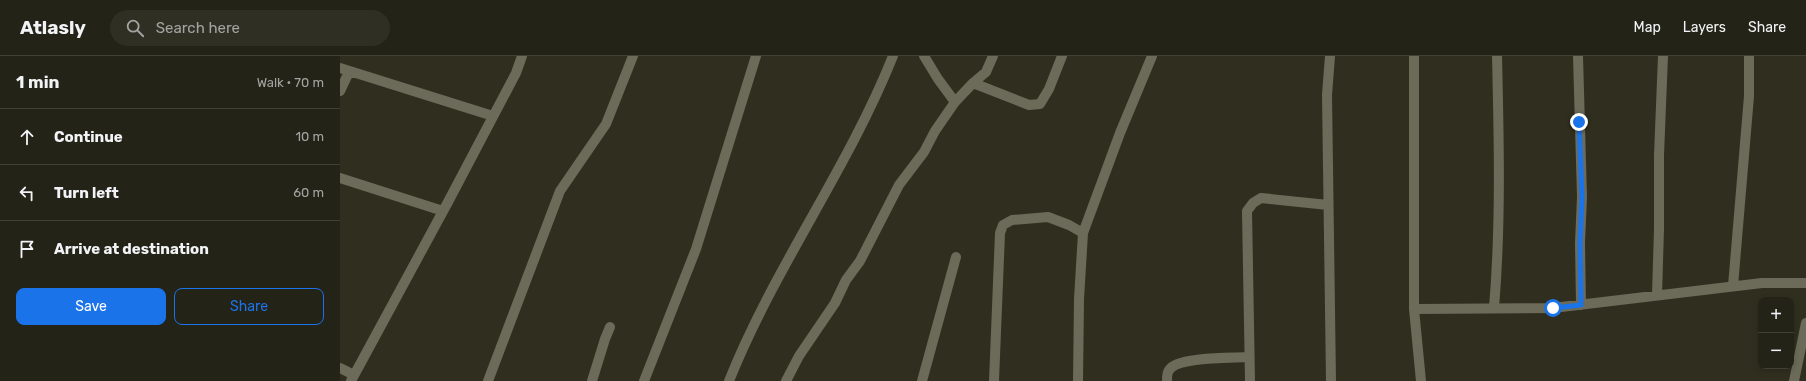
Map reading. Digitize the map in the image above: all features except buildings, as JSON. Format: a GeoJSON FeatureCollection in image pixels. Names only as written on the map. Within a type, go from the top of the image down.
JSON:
{"type":"FeatureCollection","features":[{"type":"Feature","properties":{"kind":"street"},"geometry":{"type":"LineString","coordinates":[[340,368],[352,378],[516,73],[522,56]]}},
{"type":"Feature","properties":{"kind":"street"},"geometry":{"type":"LineString","coordinates":[[488,381],[560,191],[606,124],[633,56]]}},
{"type":"Feature","properties":{"kind":"street"},"geometry":{"type":"LineString","coordinates":[[644,381],[696,249],[756,56]]}},
{"type":"Feature","properties":{"kind":"street"},"geometry":{"type":"LineString","coordinates":[[729,381],[745,340],[868,112],[893,56]]}},
{"type":"Feature","properties":{"kind":"street"},"geometry":{"type":"LineString","coordinates":[[924,56],[938,79],[955,102]]}},
{"type":"Feature","properties":{"kind":"street"},"geometry":{"type":"LineString","coordinates":[[786,381],[799,356],[835,303],[846,280],[860,261],[900,185],[924,152],[935,131],[955,102],[986,72],[993,56]]}},
{"type":"Feature","properties":{"kind":"street"},"geometry":{"type":"LineString","coordinates":[[973,83],[1029,105],[1040,104],[1062,56]]}},
{"type":"Feature","properties":{"kind":"street"},"geometry":{"type":"LineString","coordinates":[[1078,381],[1079,299],[1083,234],[1120,133],[1152,56]]}},
{"type":"Feature","properties":{"kind":"street"},"geometry":{"type":"LineString","coordinates":[[1330,56],[1328,95],[1328,205],[1331,310],[1331,381]]}},
{"type":"Feature","properties":{"kind":"street"},"geometry":{"type":"LineString","coordinates":[[1414,56],[1414,309],[1421,381]]}},
{"type":"Feature","properties":{"kind":"street"},"geometry":{"type":"LineString","coordinates":[[1494,308],[1498,257],[1499,194],[1496,56]]}},
{"type":"Feature","properties":{"kind":"street"},"geometry":{"type":"LineString","coordinates":[[1578,56],[1582,197],[1580,243],[1581,305]]}},
{"type":"Feature","properties":{"kind":"street"},"geometry":{"type":"LineString","coordinates":[[1657,295],[1659,155],[1663,56]]}},
{"type":"Feature","properties":{"kind":"street"},"geometry":{"type":"LineString","coordinates":[[1733,286],[1749,96],[1749,56]]}},
{"type":"Feature","properties":{"kind":"street"},"geometry":{"type":"LineString","coordinates":[[340,91],[345,70],[493,116]]}},
{"type":"Feature","properties":{"kind":"street"},"geometry":{"type":"LineString","coordinates":[[340,178],[443,211]]}},
{"type":"Feature","properties":{"kind":"street"},"geometry":{"type":"LineString","coordinates":[[1250,381],[1248,357],[1247,211],[1253,203],[1261,198],[1328,205]]}},
{"type":"Feature","properties":{"kind":"street"},"geometry":{"type":"LineString","coordinates":[[994,381],[1000,233],[1003,225],[1007,221],[1012,220],[1048,217],[1070,225],[1083,234]]}},
{"type":"Feature","properties":{"kind":"street"},"geometry":{"type":"LineString","coordinates":[[922,381],[956,257]]}},
{"type":"Feature","properties":{"kind":"street"},"geometry":{"type":"LineString","coordinates":[[1414,309],[1553,308],[1762,283],[1806,283]]}},
{"type":"Feature","properties":{"kind":"street"},"geometry":{"type":"LineString","coordinates":[[1794,381],[1806,323]]}},
{"type":"Feature","properties":{"kind":"street"},"geometry":{"type":"LineString","coordinates":[[592,381],[604,339],[610,327]]}},
{"type":"Feature","properties":{"kind":"street"},"geometry":{"type":"LineString","coordinates":[[1167,381],[1167,373],[1173,367],[1185,361],[1248,357]]}},
{"type":"Feature","properties":{"kind":"route"},"geometry":{"type":"LineString","coordinates":[[1553,308],[1581,305],[1580,243],[1582,197],[1579,122]]}}]}
